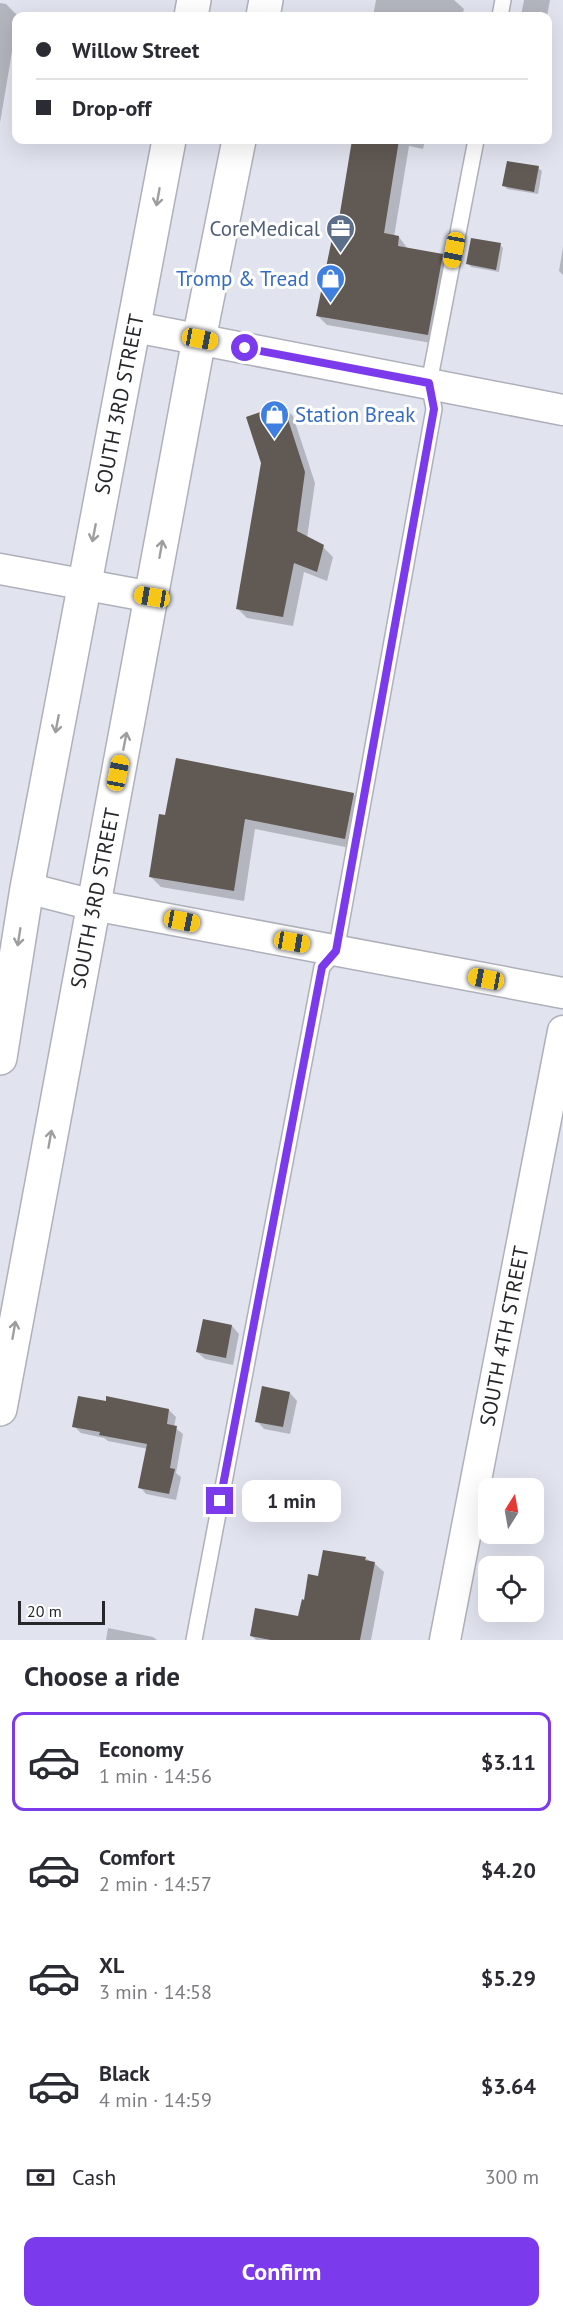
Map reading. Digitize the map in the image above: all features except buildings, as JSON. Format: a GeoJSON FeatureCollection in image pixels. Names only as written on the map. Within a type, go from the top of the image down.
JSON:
{"type":"FeatureCollection","features":[{"type":"Feature","properties":{"kind":"highway","name":"SOUTH 3RD STREET"},"geometry":{"type":"LineString","coordinates":[[0,1058],[27,888],[168,144]]}},
{"type":"Feature","properties":{"kind":"highway","name":"SOUTH 3RD STREET"},"geometry":{"type":"LineString","coordinates":[[0,1409],[93,905],[238,144]]}},
{"type":"Feature","properties":{"kind":"street"},"geometry":{"type":"LineString","coordinates":[[135,327],[563,410]]}},
{"type":"Feature","properties":{"kind":"street"},"geometry":{"type":"LineString","coordinates":[[0,569],[152,597]]}},
{"type":"Feature","properties":{"kind":"street"},"geometry":{"type":"LineString","coordinates":[[27,888],[93,905],[563,993]]}},
{"type":"Feature","properties":{"kind":"street","name":"SOUTH 4TH STREET"},"geometry":{"type":"LineString","coordinates":[[445,1640],[563,1031]]}},
{"type":"Feature","properties":{"kind":"lane"},"geometry":{"type":"LineString","coordinates":[[194,1640],[322,967],[336,951],[434,409],[429,383],[475,144]]}},
{"type":"Feature","properties":{"kind":"place","name":"CoreMedical"},"geometry":{"type":"Point","coordinates":[341,254]}},
{"type":"Feature","properties":{"kind":"place","name":"Tromp & Tread"},"geometry":{"type":"Point","coordinates":[330,304]}},
{"type":"Feature","properties":{"kind":"place","name":"Station Break"},"geometry":{"type":"Point","coordinates":[274,440]}},
{"type":"Feature","properties":{"kind":"route"},"geometry":{"type":"LineString","coordinates":[[220,1501],[322,967],[336,951],[434,409],[429,383],[245,348]]}}]}
